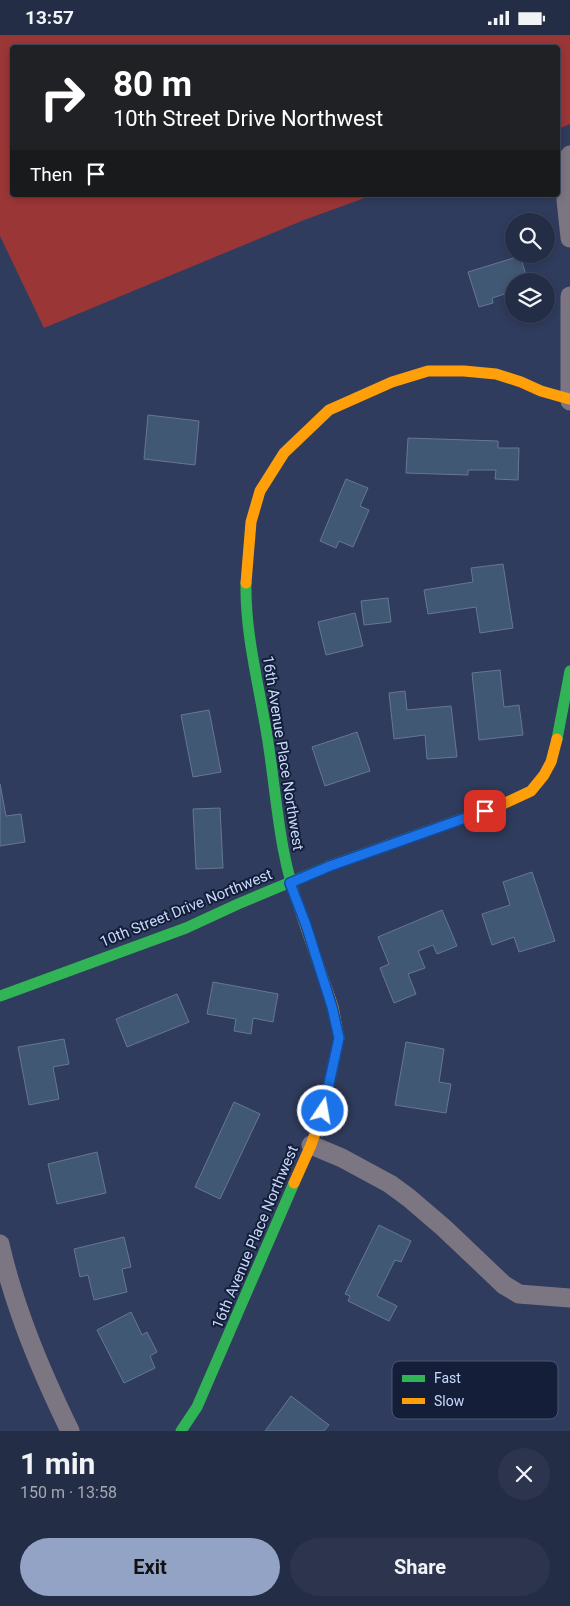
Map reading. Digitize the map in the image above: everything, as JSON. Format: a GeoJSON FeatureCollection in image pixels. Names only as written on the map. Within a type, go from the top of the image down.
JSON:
{"type":"FeatureCollection","features":[{"type":"Feature","properties":{"kind":"street"},"geometry":{"type":"LineString","coordinates":[[570,155],[566,200],[570,239]]}},
{"type":"Feature","properties":{"kind":"street"},"geometry":{"type":"LineString","coordinates":[[570,296],[570,400]]}},
{"type":"Feature","properties":{"kind":"street","name":"16th Avenue Place Northwest"},"geometry":{"type":"LineString","coordinates":[[181,1431],[197,1407],[311,1145],[323,1111],[339,1038],[332,1007],[306,925],[290,883],[282,847],[268,741],[249,633],[246,592],[247,559],[251,522],[260,491],[272,469],[294,442],[329,410],[392,382],[428,371],[464,371],[496,374],[570,400]]}},
{"type":"Feature","properties":{"kind":"street","name":"10th Street Drive Northwest"},"geometry":{"type":"LineString","coordinates":[[0,996],[186,928],[330,866],[501,805],[531,791],[544,775],[551,762],[570,671]]}},
{"type":"Feature","properties":{"kind":"street"},"geometry":{"type":"LineString","coordinates":[[311,1145],[342,1158],[390,1183],[444,1228],[504,1285],[519,1294],[570,1298]]}},
{"type":"Feature","properties":{"kind":"street"},"geometry":{"type":"LineString","coordinates":[[0,1244],[23,1323],[47,1384],[70,1431]]}},
{"type":"Feature","properties":{"kind":"shaded area"},"geometry":{"type":"Polygon","coordinates":[[[0,35],[570,35],[570,124],[560,128],[560,45],[10,45],[10,197],[367,197],[304,220],[44,328],[0,236],[0,35]]]}},
{"type":"Feature","properties":{"kind":"building"},"geometry":{"type":"Polygon","coordinates":[[[505,261],[505,263],[522,263],[525,273],[505,273],[505,294],[492,298],[493,303],[479,307],[468,272],[505,261]]]}},
{"type":"Feature","properties":{"kind":"building"},"geometry":{"type":"Polygon","coordinates":[[[148,415],[199,421],[195,465],[144,459],[148,415]]]}},
{"type":"Feature","properties":{"kind":"building"},"geometry":{"type":"Polygon","coordinates":[[[408,438],[498,441],[498,448],[519,448],[518,480],[495,479],[496,470],[468,470],[468,475],[406,473],[408,438]]]}},
{"type":"Feature","properties":{"kind":"building"},"geometry":{"type":"Polygon","coordinates":[[[346,479],[368,488],[360,506],[369,510],[353,547],[339,541],[336,548],[320,541],[346,479]]]}},
{"type":"Feature","properties":{"kind":"building"},"geometry":{"type":"Polygon","coordinates":[[[503,564],[513,628],[480,633],[476,607],[428,614],[424,590],[473,582],[471,568],[503,564]]]}},
{"type":"Feature","properties":{"kind":"building"},"geometry":{"type":"Polygon","coordinates":[[[388,598],[391,622],[364,625],[361,601],[388,598]]]}},
{"type":"Feature","properties":{"kind":"building"},"geometry":{"type":"Polygon","coordinates":[[[355,613],[363,646],[326,655],[318,622],[355,613]]]}},
{"type":"Feature","properties":{"kind":"building"},"geometry":{"type":"Polygon","coordinates":[[[500,670],[504,707],[519,705],[523,735],[479,740],[472,673],[500,670]]]}},
{"type":"Feature","properties":{"kind":"building"},"geometry":{"type":"Polygon","coordinates":[[[405,691],[407,710],[451,706],[457,757],[427,759],[425,735],[394,739],[389,693],[405,691]]]}},
{"type":"Feature","properties":{"kind":"building"},"geometry":{"type":"Polygon","coordinates":[[[209,710],[221,772],[193,777],[181,715],[209,710]]]}},
{"type":"Feature","properties":{"kind":"building"},"geometry":{"type":"Polygon","coordinates":[[[357,732],[370,771],[325,786],[312,747],[357,732]]]}},
{"type":"Feature","properties":{"kind":"building"},"geometry":{"type":"Polygon","coordinates":[[[0,784],[6,816],[21,814],[25,842],[0,846],[0,784]]]}},
{"type":"Feature","properties":{"kind":"building"},"geometry":{"type":"Polygon","coordinates":[[[220,808],[223,868],[196,869],[193,809],[220,808]]]}},
{"type":"Feature","properties":{"kind":"building"},"geometry":{"type":"Polygon","coordinates":[[[532,872],[555,941],[519,952],[514,937],[492,945],[482,914],[510,905],[503,882],[532,872]]]}},
{"type":"Feature","properties":{"kind":"building"},"geometry":{"type":"Polygon","coordinates":[[[442,910],[457,946],[437,954],[433,945],[418,951],[425,968],[408,974],[416,994],[394,1003],[380,968],[389,964],[378,937],[442,910]]]}},
{"type":"Feature","properties":{"kind":"building"},"geometry":{"type":"Polygon","coordinates":[[[213,982],[278,994],[273,1022],[253,1018],[251,1034],[234,1031],[236,1019],[207,1014],[213,982]]]}},
{"type":"Feature","properties":{"kind":"building"},"geometry":{"type":"Polygon","coordinates":[[[177,994],[189,1022],[127,1047],[116,1019],[177,994]]]}},
{"type":"Feature","properties":{"kind":"building"},"geometry":{"type":"Polygon","coordinates":[[[64,1039],[69,1064],[53,1067],[59,1099],[29,1105],[18,1047],[64,1039]]]}},
{"type":"Feature","properties":{"kind":"building"},"geometry":{"type":"Polygon","coordinates":[[[406,1042],[444,1049],[439,1082],[451,1084],[446,1113],[395,1105],[406,1042]]]}},
{"type":"Feature","properties":{"kind":"building"},"geometry":{"type":"Polygon","coordinates":[[[234,1102],[260,1114],[220,1199],[195,1187],[234,1102]]]}},
{"type":"Feature","properties":{"kind":"building"},"geometry":{"type":"Polygon","coordinates":[[[97,1152],[106,1193],[57,1204],[48,1164],[97,1152]]]}},
{"type":"Feature","properties":{"kind":"building"},"geometry":{"type":"Polygon","coordinates":[[[379,1225],[411,1241],[401,1262],[395,1260],[377,1296],[397,1306],[389,1321],[348,1301],[350,1296],[345,1294],[379,1225]]]}},
{"type":"Feature","properties":{"kind":"building"},"geometry":{"type":"Polygon","coordinates":[[[124,1237],[131,1267],[122,1269],[127,1292],[94,1300],[88,1275],[80,1277],[74,1249],[124,1237]]]}},
{"type":"Feature","properties":{"kind":"building"},"geometry":{"type":"Polygon","coordinates":[[[131,1312],[142,1335],[147,1332],[157,1352],[150,1356],[155,1368],[124,1383],[97,1330],[131,1312]]]}},
{"type":"Feature","properties":{"kind":"building"},"geometry":{"type":"Polygon","coordinates":[[[291,1396],[329,1425],[324,1431],[265,1431],[291,1396]]]}},
{"type":"Feature","properties":{"kind":"traffic: fast"},"geometry":{"type":"LineString","coordinates":[[246,583],[250,643],[268,742],[279,827],[287,869],[300,910]]}},
{"type":"Feature","properties":{"kind":"traffic: fast"},"geometry":{"type":"LineString","coordinates":[[557,739],[570,671]]}},
{"type":"Feature","properties":{"kind":"traffic: fast"},"geometry":{"type":"LineString","coordinates":[[0,996],[186,928],[329,866]]}},
{"type":"Feature","properties":{"kind":"traffic: fast"},"geometry":{"type":"LineString","coordinates":[[181,1431],[197,1407],[294,1183]]}},
{"type":"Feature","properties":{"kind":"traffic: slow"},"geometry":{"type":"LineString","coordinates":[[246,583],[251,522],[260,491],[284,453],[329,410],[392,382],[428,371],[464,371],[496,374],[541,391],[569,399]]}},
{"type":"Feature","properties":{"kind":"traffic: slow"},"geometry":{"type":"LineString","coordinates":[[329,866],[501,805],[531,791],[544,775],[551,762],[557,739]]}},
{"type":"Feature","properties":{"kind":"traffic: slow"},"geometry":{"type":"LineString","coordinates":[[294,1183],[311,1145],[323,1111],[339,1038],[333,1007],[300,910]]}},
{"type":"Feature","properties":{"kind":"route"},"geometry":{"type":"LineString","coordinates":[[323,1111],[339,1038],[332,1007],[306,925],[290,883],[330,866],[485,811]]}}]}
